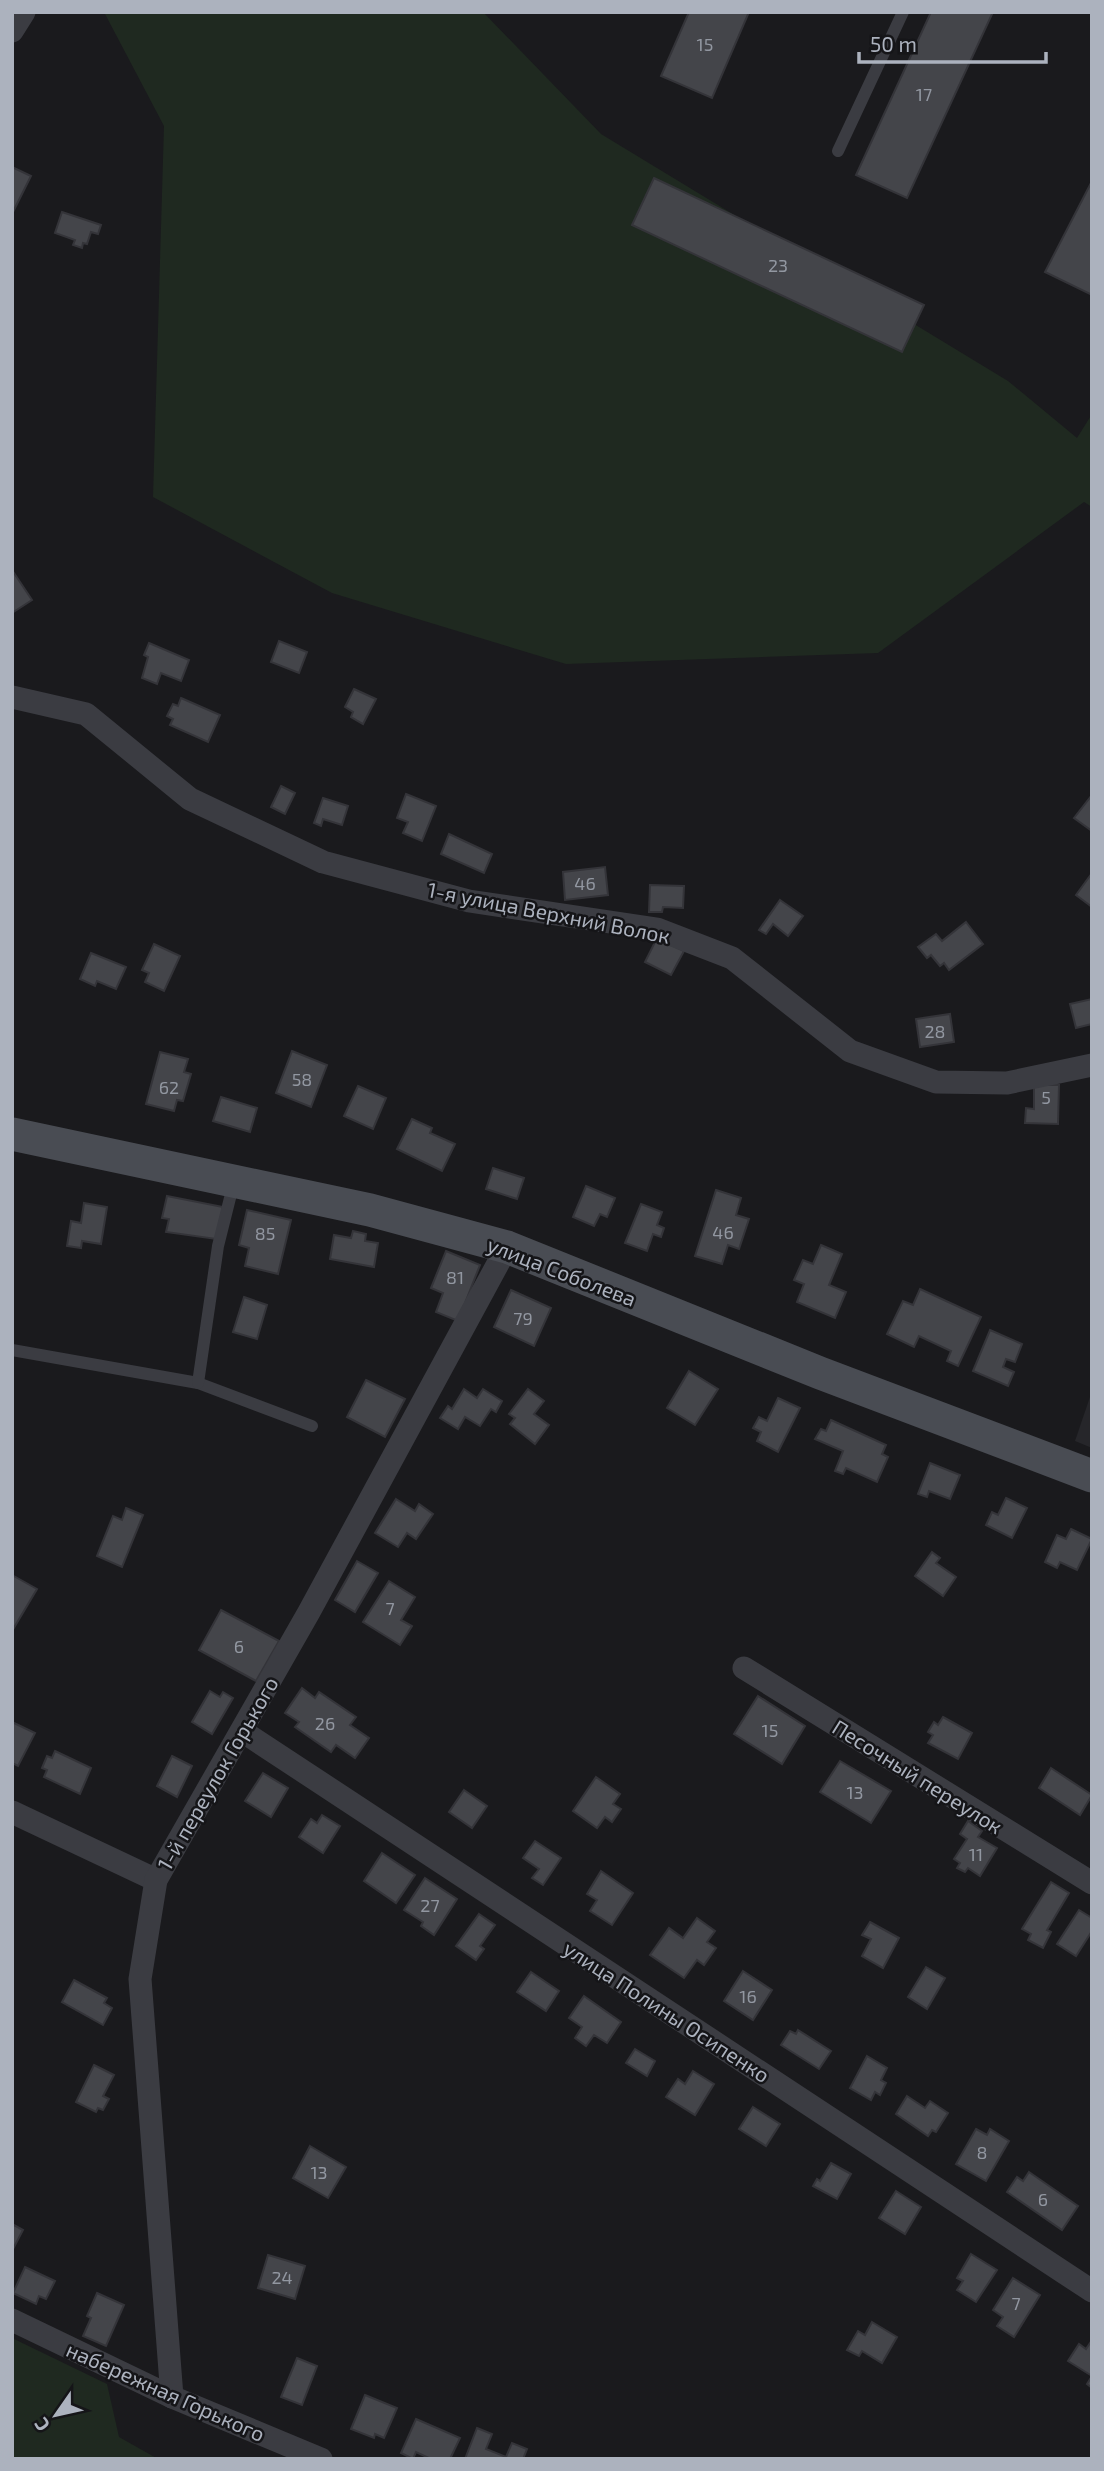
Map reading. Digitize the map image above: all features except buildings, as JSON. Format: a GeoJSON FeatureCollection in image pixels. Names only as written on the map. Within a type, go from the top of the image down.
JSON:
{"type":"FeatureCollection","features":[{"type":"Feature","properties":{"kind":"street"},"geometry":{"type":"LineString","coordinates":[[12,31],[24,12]]}},
{"type":"Feature","properties":{"kind":"street","name":"1-я улица Верхний Волок"},"geometry":{"type":"LineString","coordinates":[[12,698],[86,714],[190,799],[323,862],[469,901],[657,929],[732,958],[850,1051],[936,1082],[1007,1083],[1092,1065]]}},
{"type":"Feature","properties":{"kind":"street","name":"улица Соболева"},"geometry":{"type":"LineString","coordinates":[[12,1134],[370,1210],[507,1247],[807,1368],[1092,1476]]}},
{"type":"Feature","properties":{"kind":"street","name":"1-й переулок Горького"},"geometry":{"type":"LineString","coordinates":[[172,2397],[140,1979],[156,1880],[242,1731],[507,1247]]}},
{"type":"Feature","properties":{"kind":"street","name":"Песочный переулок"},"geometry":{"type":"LineString","coordinates":[[744,1668],[1092,1883]]}},
{"type":"Feature","properties":{"kind":"street","name":"улица Полины Осипенко"},"geometry":{"type":"LineString","coordinates":[[242,1731],[1092,2291]]}},
{"type":"Feature","properties":{"kind":"street"},"geometry":{"type":"LineString","coordinates":[[12,1812],[156,1880]]}},
{"type":"Feature","properties":{"kind":"street","name":"набережная Горького"},"geometry":{"type":"LineString","coordinates":[[12,2320],[172,2397],[321,2459]]}},
{"type":"Feature","properties":{"kind":"lane"},"geometry":{"type":"LineString","coordinates":[[838,151],[903,12]]}},
{"type":"Feature","properties":{"kind":"lane"},"geometry":{"type":"LineString","coordinates":[[198,1383],[218,1246],[234,1181]]}},
{"type":"Feature","properties":{"kind":"lane"},"geometry":{"type":"LineString","coordinates":[[12,1350],[198,1383],[312,1426]]}},
{"type":"Feature","properties":{"kind":"shaded area"},"geometry":{"type":"Polygon","coordinates":[[[1092,1391],[1092,1448],[1075,1441],[1092,1391]]]}},
{"type":"Feature","properties":{"kind":"green space"},"geometry":{"type":"Polygon","coordinates":[[[104,12],[483,12],[601,134],[1008,381],[1077,438],[1092,414],[1092,507],[1084,502],[878,653],[566,664],[332,593],[153,497],[164,126],[104,12]]]}},
{"type":"Feature","properties":{"kind":"green space"},"geometry":{"type":"Polygon","coordinates":[[[12,2338],[107,2384],[119,2437],[158,2459],[12,2459],[12,2338]]]}}]}
